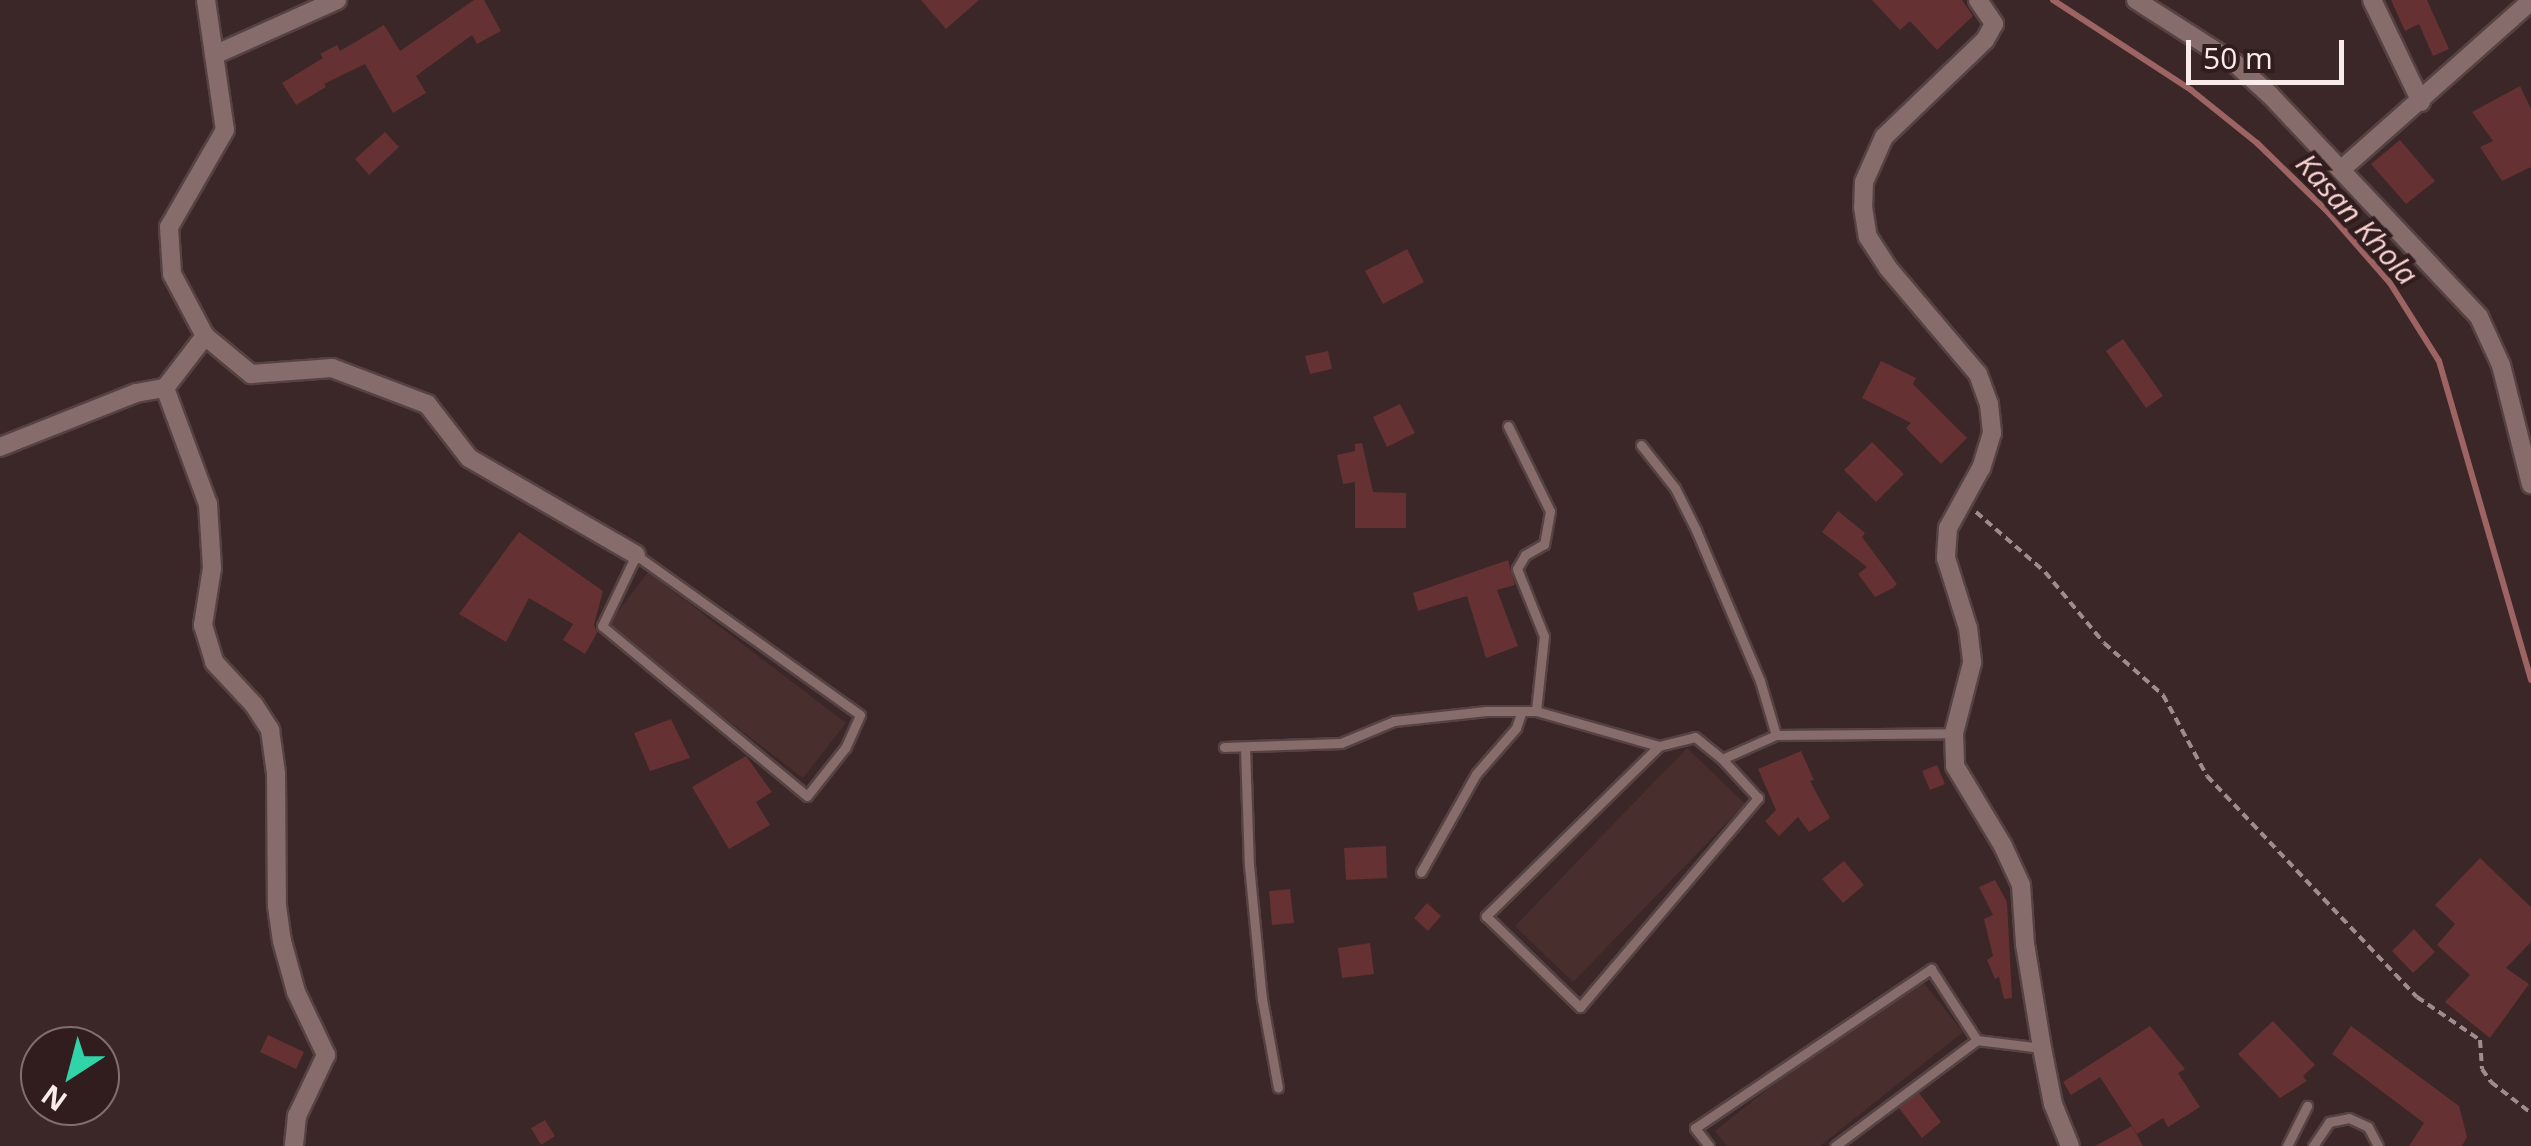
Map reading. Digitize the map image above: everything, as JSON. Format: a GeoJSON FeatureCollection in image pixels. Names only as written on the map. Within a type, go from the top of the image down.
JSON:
{"type":"FeatureCollection","features":[{"type":"Feature","properties":{"kind":"street"},"geometry":{"type":"LineString","coordinates":[[206,0],[226,130],[170,226],[172,274],[205,336],[251,374],[332,368],[427,404],[469,458],[636,555]]}},
{"type":"Feature","properties":{"kind":"street"},"geometry":{"type":"LineString","coordinates":[[214,55],[337,0]]}},
{"type":"Feature","properties":{"kind":"street"},"geometry":{"type":"LineString","coordinates":[[1978,0],[1994,24],[1986,40],[1884,137],[1864,182],[1862,207],[1868,237],[1888,268],[1978,374],[1989,404],[1992,433],[1981,468],[1961,498],[1948,528],[1946,558],[1968,628],[1972,663],[1954,733],[1955,766],[2004,846],[2021,885],[2042,1048],[2053,1104],[2070,1146]]}},
{"type":"Feature","properties":{"kind":"street"},"geometry":{"type":"LineString","coordinates":[[2372,0],[2421,102]]}},
{"type":"Feature","properties":{"kind":"street"},"geometry":{"type":"LineString","coordinates":[[2144,2],[2236,64],[2343,168],[2485,327],[2501,365],[2531,484]]}},
{"type":"Feature","properties":{"kind":"street"},"geometry":{"type":"LineString","coordinates":[[2343,168],[2529,3]]}},
{"type":"Feature","properties":{"kind":"street"},"geometry":{"type":"LineString","coordinates":[[0,447],[136,393],[165,388],[205,336]]}},
{"type":"Feature","properties":{"kind":"street"},"geometry":{"type":"LineString","coordinates":[[165,388],[208,504],[212,568],[204,625],[214,662],[254,705],[270,730],[276,773],[276,906],[282,941],[296,992],[326,1055],[297,1116],[294,1146]]}},
{"type":"Feature","properties":{"kind":"lane"},"geometry":{"type":"LineString","coordinates":[[1508,426],[1550,512],[1544,544],[1525,555],[1518,569],[1544,636],[1536,711]]}},
{"type":"Feature","properties":{"kind":"lane"},"geometry":{"type":"LineString","coordinates":[[1641,445],[1674,488],[1696,530],[1760,681],[1776,735]]}},
{"type":"Feature","properties":{"kind":"lane"},"geometry":{"type":"LineString","coordinates":[[636,555],[860,715],[845,748],[807,796],[602,626],[636,555]]}},
{"type":"Feature","properties":{"kind":"lane"},"geometry":{"type":"LineString","coordinates":[[1421,872],[1476,774],[1516,728],[1522,711]]}},
{"type":"Feature","properties":{"kind":"lane"},"geometry":{"type":"LineString","coordinates":[[1224,748],[1341,743],[1394,721],[1522,711],[1536,711],[1659,746],[1695,737],[1722,758],[1758,798],[1580,1007],[1486,916],[1659,746]]}},
{"type":"Feature","properties":{"kind":"lane"},"geometry":{"type":"LineString","coordinates":[[1722,758],[1776,735],[1954,733]]}},
{"type":"Feature","properties":{"kind":"lane"},"geometry":{"type":"LineString","coordinates":[[1245,747],[1249,865],[1262,999],[1278,1088]]}},
{"type":"Feature","properties":{"kind":"lane"},"geometry":{"type":"LineString","coordinates":[[1710,1146],[1695,1128],[1931,969],[1976,1040]]}},
{"type":"Feature","properties":{"kind":"lane"},"geometry":{"type":"LineString","coordinates":[[1835,1146],[1976,1040],[2042,1048]]}},
{"type":"Feature","properties":{"kind":"lane"},"geometry":{"type":"LineString","coordinates":[[2287,1146],[2307,1106]]}},
{"type":"Feature","properties":{"kind":"lane"},"geometry":{"type":"LineString","coordinates":[[2313,1146],[2329,1122],[2349,1118],[2368,1127],[2378,1146]]}},
{"type":"Feature","properties":{"kind":"path"},"geometry":{"type":"LineString","coordinates":[[1961,498],[2044,572],[2104,643],[2163,695],[2206,776],[2417,997],[2480,1040],[2482,1070],[2491,1082],[2531,1113]]}},
{"type":"Feature","properties":{"kind":"shaded area"},"geometry":{"type":"Polygon","coordinates":[[[648,572],[846,723],[803,778],[606,627],[648,572]]]}},
{"type":"Feature","properties":{"kind":"shaded area"},"geometry":{"type":"Polygon","coordinates":[[[1687,748],[1745,804],[1573,982],[1515,926],[1687,748]]]}},
{"type":"Feature","properties":{"kind":"shaded area"},"geometry":{"type":"Polygon","coordinates":[[[1915,972],[1963,1032],[1820,1146],[1727,1146],[1715,1131],[1915,972]]]}},
{"type":"Feature","properties":{"kind":"building"},"geometry":{"type":"Polygon","coordinates":[[[474,0],[484,0],[501,31],[477,44],[472,35],[416,76],[426,93],[393,113],[365,64],[324,84],[326,87],[296,105],[282,83],[323,58],[320,54],[337,45],[340,51],[384,25],[400,51],[474,0]]]}},
{"type":"Feature","properties":{"kind":"building"},"geometry":{"type":"Polygon","coordinates":[[[921,0],[979,0],[946,29],[921,0]]]}},
{"type":"Feature","properties":{"kind":"building"},"geometry":{"type":"Polygon","coordinates":[[[1872,0],[1962,0],[1973,16],[1937,50],[1910,21],[1900,30],[1872,0]]]}},
{"type":"Feature","properties":{"kind":"building"},"geometry":{"type":"Polygon","coordinates":[[[2391,0],[2427,0],[2449,49],[2433,56],[2419,24],[2405,31],[2391,0]]]}},
{"type":"Feature","properties":{"kind":"building"},"geometry":{"type":"Polygon","coordinates":[[[2520,86],[2531,109],[2531,167],[2502,181],[2480,147],[2493,141],[2472,112],[2520,86]]]}},
{"type":"Feature","properties":{"kind":"building"},"geometry":{"type":"Polygon","coordinates":[[[385,132],[399,147],[369,175],[355,159],[385,132]]]}},
{"type":"Feature","properties":{"kind":"building"},"geometry":{"type":"Polygon","coordinates":[[[2400,140],[2435,181],[2406,204],[2371,164],[2400,140]]]}},
{"type":"Feature","properties":{"kind":"building"},"geometry":{"type":"Polygon","coordinates":[[[1407,249],[1424,282],[1383,304],[1365,271],[1407,249]]]}},
{"type":"Feature","properties":{"kind":"building"},"geometry":{"type":"Polygon","coordinates":[[[2123,339],[2163,396],[2146,408],[2106,351],[2123,339]]]}},
{"type":"Feature","properties":{"kind":"building"},"geometry":{"type":"Polygon","coordinates":[[[1328,351],[1332,369],[1310,374],[1305,356],[1328,351]]]}},
{"type":"Feature","properties":{"kind":"building"},"geometry":{"type":"Polygon","coordinates":[[[1881,361],[1916,378],[1913,384],[1967,438],[1941,464],[1906,428],[1911,423],[1862,398],[1881,361]]]}},
{"type":"Feature","properties":{"kind":"building"},"geometry":{"type":"Polygon","coordinates":[[[1400,404],[1415,433],[1387,447],[1373,417],[1400,404]]]}},
{"type":"Feature","properties":{"kind":"building"},"geometry":{"type":"Polygon","coordinates":[[[1872,442],[1904,474],[1876,502],[1844,470],[1872,442]]]}},
{"type":"Feature","properties":{"kind":"building"},"geometry":{"type":"Polygon","coordinates":[[[1362,443],[1373,492],[1406,493],[1406,528],[1355,528],[1355,482],[1343,484],[1337,455],[1355,451],[1355,444],[1362,443]]]}},
{"type":"Feature","properties":{"kind":"building"},"geometry":{"type":"Polygon","coordinates":[[[1838,511],[1865,533],[1862,537],[1897,584],[1893,588],[1875,597],[1858,574],[1867,567],[1822,532],[1838,511]]]}},
{"type":"Feature","properties":{"kind":"building"},"geometry":{"type":"Polygon","coordinates":[[[519,532],[603,591],[594,625],[597,633],[585,654],[563,640],[573,624],[529,598],[506,642],[459,614],[519,532]]]}},
{"type":"Feature","properties":{"kind":"building"},"geometry":{"type":"Polygon","coordinates":[[[1508,560],[1515,585],[1497,590],[1518,646],[1486,658],[1467,596],[1418,611],[1413,593],[1508,560]]]}},
{"type":"Feature","properties":{"kind":"building"},"geometry":{"type":"Polygon","coordinates":[[[671,719],[690,758],[650,771],[634,733],[671,719]]]}},
{"type":"Feature","properties":{"kind":"building"},"geometry":{"type":"Polygon","coordinates":[[[1801,751],[1814,780],[1810,781],[1830,818],[1809,832],[1798,817],[1779,836],[1765,821],[1776,810],[1758,769],[1801,751]]]}},
{"type":"Feature","properties":{"kind":"building"},"geometry":{"type":"Polygon","coordinates":[[[746,756],[772,792],[756,802],[770,825],[729,849],[692,787],[746,756]]]}},
{"type":"Feature","properties":{"kind":"building"},"geometry":{"type":"Polygon","coordinates":[[[1937,765],[1945,784],[1930,790],[1922,771],[1937,765]]]}},
{"type":"Feature","properties":{"kind":"building"},"geometry":{"type":"Polygon","coordinates":[[[1386,846],[1387,878],[1346,880],[1344,848],[1386,846]]]}},
{"type":"Feature","properties":{"kind":"building"},"geometry":{"type":"Polygon","coordinates":[[[2480,858],[2531,907],[2531,942],[2506,968],[2529,984],[2490,1038],[2445,1002],[2470,975],[2437,945],[2455,924],[2435,905],[2480,858]]]}},
{"type":"Feature","properties":{"kind":"building"},"geometry":{"type":"Polygon","coordinates":[[[1844,861],[1864,885],[1843,903],[1822,879],[1844,861]]]}},
{"type":"Feature","properties":{"kind":"building"},"geometry":{"type":"Polygon","coordinates":[[[1995,880],[2007,902],[2012,998],[2004,999],[1999,977],[1995,979],[1987,960],[1993,956],[1984,919],[1993,915],[1979,887],[1995,880]]]}},
{"type":"Feature","properties":{"kind":"building"},"geometry":{"type":"Polygon","coordinates":[[[1290,889],[1294,923],[1272,925],[1269,891],[1290,889]]]}},
{"type":"Feature","properties":{"kind":"building"},"geometry":{"type":"Polygon","coordinates":[[[1427,903],[1441,916],[1428,931],[1414,918],[1427,903]]]}},
{"type":"Feature","properties":{"kind":"building"},"geometry":{"type":"Polygon","coordinates":[[[2414,929],[2435,952],[2413,973],[2392,951],[2414,929]]]}},
{"type":"Feature","properties":{"kind":"building"},"geometry":{"type":"Polygon","coordinates":[[[1370,943],[1374,974],[1342,978],[1338,948],[1370,943]]]}},
{"type":"Feature","properties":{"kind":"building"},"geometry":{"type":"Polygon","coordinates":[[[2273,1021],[2315,1065],[2303,1076],[2307,1081],[2280,1098],[2238,1054],[2273,1021]]]}},
{"type":"Feature","properties":{"kind":"building"},"geometry":{"type":"Polygon","coordinates":[[[2150,1026],[2185,1069],[2178,1073],[2200,1107],[2168,1127],[2163,1118],[2137,1134],[2100,1077],[2071,1095],[2063,1082],[2150,1026]]]}},
{"type":"Feature","properties":{"kind":"building"},"geometry":{"type":"Polygon","coordinates":[[[2351,1026],[2459,1106],[2467,1137],[2462,1146],[2409,1146],[2424,1123],[2332,1054],[2351,1026]]]}},
{"type":"Feature","properties":{"kind":"building"},"geometry":{"type":"Polygon","coordinates":[[[268,1035],[304,1052],[296,1069],[260,1052],[268,1035]]]}},
{"type":"Feature","properties":{"kind":"building"},"geometry":{"type":"Polygon","coordinates":[[[1919,1093],[1941,1122],[1922,1138],[1899,1108],[1919,1093]]]}},
{"type":"Feature","properties":{"kind":"building"},"geometry":{"type":"Polygon","coordinates":[[[545,1120],[555,1136],[541,1145],[531,1128],[545,1120]]]}},
{"type":"Feature","properties":{"kind":"building"},"geometry":{"type":"Polygon","coordinates":[[[2132,1126],[2143,1146],[2095,1146],[2132,1126]]]}},
{"type":"Feature","properties":{"kind":"waterway","name":"Kasan Khola"},"geometry":{"type":"LineString","coordinates":[[2053,0],[2191,90],[2257,143],[2327,211],[2390,283],[2439,361],[2531,680]]}}]}
